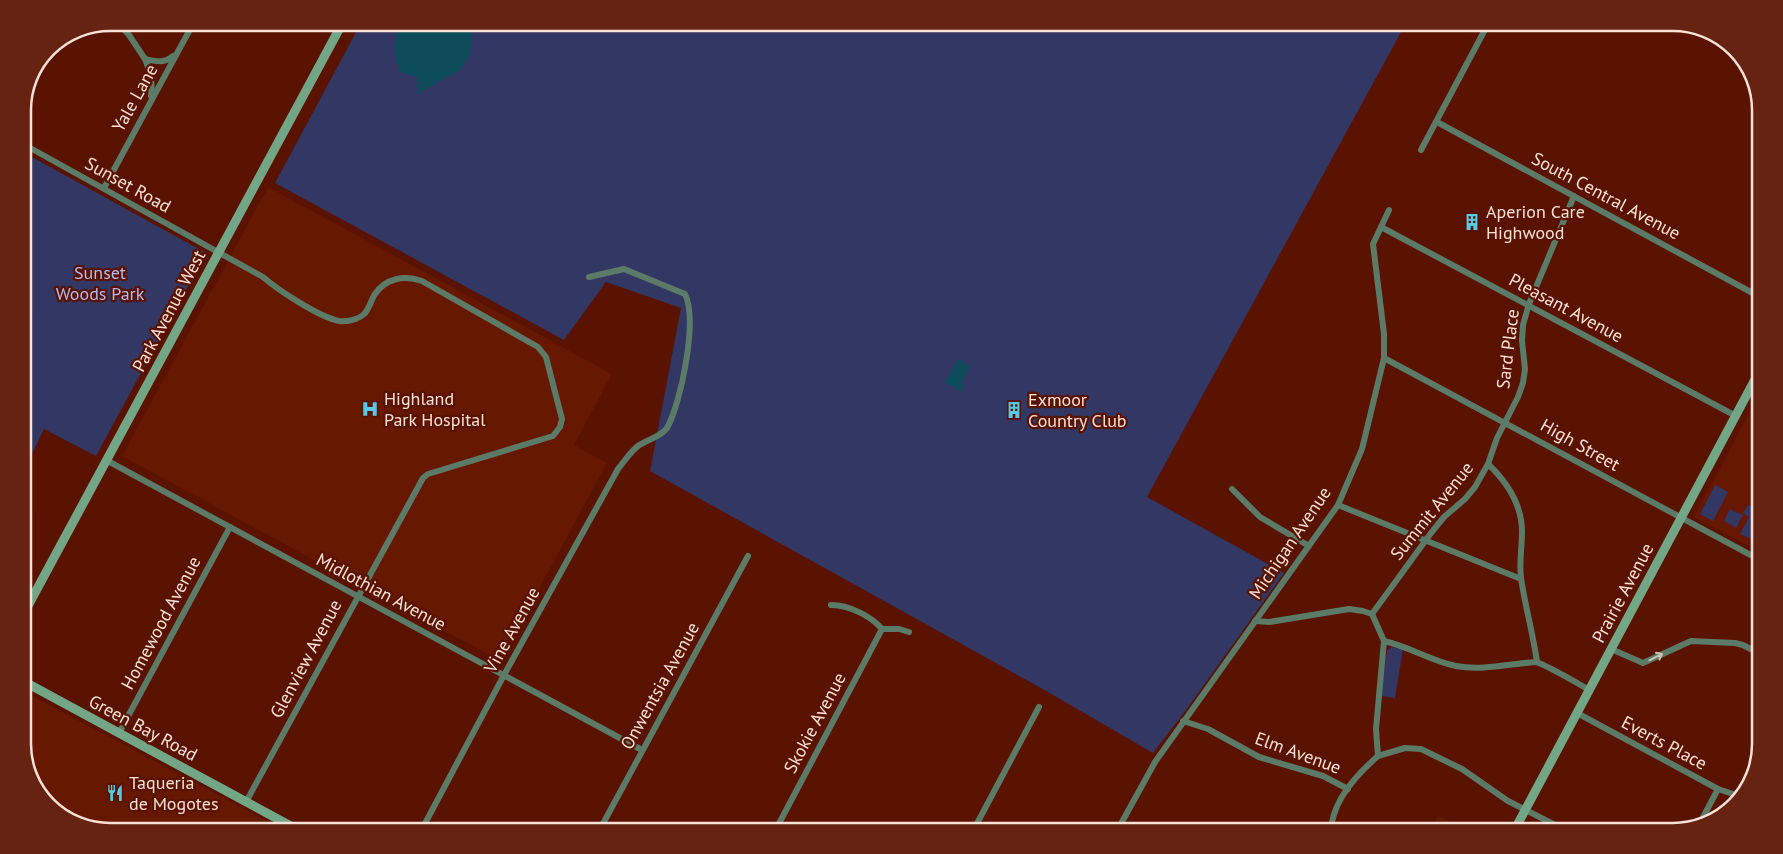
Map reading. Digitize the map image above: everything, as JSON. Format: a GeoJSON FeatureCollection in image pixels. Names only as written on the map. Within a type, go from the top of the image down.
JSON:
{"type":"FeatureCollection","features":[{"type":"Feature","properties":{"kind":"main road","name":"Park Avenue West"},"geometry":{"type":"LineString","coordinates":[[31,599],[338,31]]}},
{"type":"Feature","properties":{"kind":"main road","name":"Prairie Avenue"},"geometry":{"type":"LineString","coordinates":[[1519,823],[1752,385]]}},
{"type":"Feature","properties":{"kind":"main road","name":"Green Bay Road"},"geometry":{"type":"LineString","coordinates":[[31,686],[284,823]]}},
{"type":"Feature","properties":{"kind":"street"},"geometry":{"type":"LineString","coordinates":[[125,31],[145,59],[150,76],[151,100]]}},
{"type":"Feature","properties":{"kind":"street","name":"Yale Lane"},"geometry":{"type":"LineString","coordinates":[[104,188],[189,31]]}},
{"type":"Feature","properties":{"kind":"street"},"geometry":{"type":"LineString","coordinates":[[1420,150],[1437,122],[1484,31]]}},
{"type":"Feature","properties":{"kind":"street"},"geometry":{"type":"LineString","coordinates":[[145,59],[168,61],[178,52]]}},
{"type":"Feature","properties":{"kind":"street","name":"South Central Avenue"},"geometry":{"type":"LineString","coordinates":[[1437,122],[1752,293]]}},
{"type":"Feature","properties":{"kind":"street","name":"Sunset Road"},"geometry":{"type":"LineString","coordinates":[[31,148],[219,252]]}},
{"type":"Feature","properties":{"kind":"street","name":"Sard Place"},"geometry":{"type":"LineString","coordinates":[[1505,421],[1523,383],[1523,325],[1529,304],[1574,196]]}},
{"type":"Feature","properties":{"kind":"street","name":"Michigan Avenue"},"geometry":{"type":"LineString","coordinates":[[1123,823],[1155,762],[1338,505],[1362,449],[1384,358],[1384,334],[1373,244],[1389,210]]}},
{"type":"Feature","properties":{"kind":"street","name":"Pleasant Avenue"},"geometry":{"type":"LineString","coordinates":[[1381,227],[1529,304],[1736,416]]}},
{"type":"Feature","properties":{"kind":"street","name":"Glenview Avenue"},"geometry":{"type":"LineString","coordinates":[[219,252],[263,277],[277,289],[338,321],[349,322],[364,314],[376,293],[387,282],[409,276],[422,281],[538,347],[546,357],[562,418],[560,427],[553,436],[428,474],[423,478],[246,802]]}},
{"type":"Feature","properties":{"kind":"street","name":"Vine Avenue"},"geometry":{"type":"LineString","coordinates":[[426,823],[618,469],[636,447],[666,430],[681,392],[688,341],[689,306],[685,294],[624,269],[589,277]]}},
{"type":"Feature","properties":{"kind":"street","name":"High Street"},"geometry":{"type":"LineString","coordinates":[[1384,358],[1505,421],[1752,556]]}},
{"type":"Feature","properties":{"kind":"street","name":"Summit Avenue"},"geometry":{"type":"LineString","coordinates":[[1372,614],[1444,518],[1465,499],[1488,464],[1505,421]]}},
{"type":"Feature","properties":{"kind":"street","name":"Midlothian Avenue"},"geometry":{"type":"LineString","coordinates":[[106,460],[642,750]]}},
{"type":"Feature","properties":{"kind":"street"},"geometry":{"type":"LineString","coordinates":[[1488,464],[1508,487],[1520,517],[1522,532],[1519,555],[1521,579],[1537,662]]}},
{"type":"Feature","properties":{"kind":"street"},"geometry":{"type":"LineString","coordinates":[[1232,489],[1260,517],[1309,546]]}},
{"type":"Feature","properties":{"kind":"street"},"geometry":{"type":"LineString","coordinates":[[1338,505],[1521,579]]}},
{"type":"Feature","properties":{"kind":"street","name":"Homewood Avenue"},"geometry":{"type":"LineString","coordinates":[[119,733],[230,527]]}},
{"type":"Feature","properties":{"kind":"street","name":"Onwentsia Avenue"},"geometry":{"type":"LineString","coordinates":[[604,823],[748,556]]}},
{"type":"Feature","properties":{"kind":"street"},"geometry":{"type":"LineString","coordinates":[[831,605],[842,605],[870,618],[882,629],[899,629],[909,632]]}},
{"type":"Feature","properties":{"kind":"street"},"geometry":{"type":"LineString","coordinates":[[1255,621],[1269,622],[1348,609],[1363,610],[1372,614],[1384,640],[1376,729],[1378,756]]}},
{"type":"Feature","properties":{"kind":"street","name":"Skokie Avenue"},"geometry":{"type":"LineString","coordinates":[[780,823],[882,629]]}},
{"type":"Feature","properties":{"kind":"street"},"geometry":{"type":"LineString","coordinates":[[1384,640],[1446,663],[1466,668],[1512,666],[1537,662],[1589,690]]}},
{"type":"Feature","properties":{"kind":"street"},"geometry":{"type":"LineString","coordinates":[[1612,648],[1643,663],[1691,641],[1734,643],[1752,650]]}},
{"type":"Feature","properties":{"kind":"street"},"geometry":{"type":"LineString","coordinates":[[978,823],[1039,708]]}},
{"type":"Feature","properties":{"kind":"street","name":"Everts Place"},"geometry":{"type":"LineString","coordinates":[[1577,713],[1718,789],[1733,794]]}},
{"type":"Feature","properties":{"kind":"street","name":"Elm Avenue"},"geometry":{"type":"LineString","coordinates":[[1183,721],[1208,729],[1259,757],[1323,776],[1348,788]]}},
{"type":"Feature","properties":{"kind":"street"},"geometry":{"type":"LineString","coordinates":[[1332,823],[1335,808],[1348,788],[1378,756],[1406,748],[1421,749],[1454,765],[1508,801],[1549,823]]}},
{"type":"Feature","properties":{"kind":"street"},"geometry":{"type":"LineString","coordinates":[[1703,817],[1718,789]]}},
{"type":"Feature","properties":{"kind":"shaded area"},"geometry":{"type":"Polygon","coordinates":[[[397,31],[472,31],[469,55],[461,69],[418,94],[418,79],[401,72],[398,67],[395,54],[397,31]]]}},
{"type":"Feature","properties":{"kind":"shaded area","name":"Highland Park Hospital"},"geometry":{"type":"Polygon","coordinates":[[[268,187],[612,374],[574,445],[607,463],[500,661],[122,456],[268,187]]]}},
{"type":"Feature","properties":{"kind":"shaded area"},"geometry":{"type":"Polygon","coordinates":[[[958,359],[970,366],[961,384],[964,386],[961,391],[945,383],[958,359]]]}},
{"type":"Feature","properties":{"kind":"shaded area"},"geometry":{"type":"Polygon","coordinates":[[[1752,408],[1752,548],[1694,517],[1752,408]]]}},
{"type":"Feature","properties":{"kind":"shaded area"},"geometry":{"type":"Polygon","coordinates":[[[31,695],[271,823],[110,823],[90,820],[75,815],[51,796],[39,779],[35,769],[31,749],[31,695]]]}},
{"type":"Feature","properties":{"kind":"shaded area"},"geometry":{"type":"Polygon","coordinates":[[[1438,816],[1452,823],[1434,823],[1438,816]]]}},
{"type":"Feature","properties":{"kind":"green space","name":"Exmoor Country Club"},"geometry":{"type":"Polygon","coordinates":[[[357,31],[1402,31],[1147,497],[1284,573],[1153,753],[1048,692],[650,471],[681,308],[606,282],[564,340],[275,183],[357,31]]]}},
{"type":"Feature","properties":{"kind":"green space","name":"Sunset Woods Park"},"geometry":{"type":"Polygon","coordinates":[[[31,156],[206,253],[96,456],[44,429],[31,456],[31,156]]]}},
{"type":"Feature","properties":{"kind":"green space"},"geometry":{"type":"Polygon","coordinates":[[[1715,485],[1728,492],[1713,521],[1700,514],[1715,485]]]}},
{"type":"Feature","properties":{"kind":"green space"},"geometry":{"type":"Polygon","coordinates":[[[1748,505],[1752,506],[1752,540],[1740,534],[1749,517],[1743,513],[1748,505]]]}},
{"type":"Feature","properties":{"kind":"green space"},"geometry":{"type":"Polygon","coordinates":[[[1730,509],[1743,515],[1736,528],[1724,521],[1730,509]]]}},
{"type":"Feature","properties":{"kind":"green space"},"geometry":{"type":"Polygon","coordinates":[[[1391,647],[1403,649],[1395,698],[1381,696],[1387,651],[1391,647]]]}},
{"type":"Feature","properties":{"kind":"place","name":"Aperion Care Highwood"},"geometry":{"type":"Point","coordinates":[1472,222]}},
{"type":"Feature","properties":{"kind":"place","name":"Highland Park Hospital"},"geometry":{"type":"Point","coordinates":[370,409]}},
{"type":"Feature","properties":{"kind":"place","name":"Exmoor Country Club"},"geometry":{"type":"Point","coordinates":[1014,410]}},
{"type":"Feature","properties":{"kind":"place","name":"Taqueria de Mogotes"},"geometry":{"type":"Point","coordinates":[115,793]}}]}
